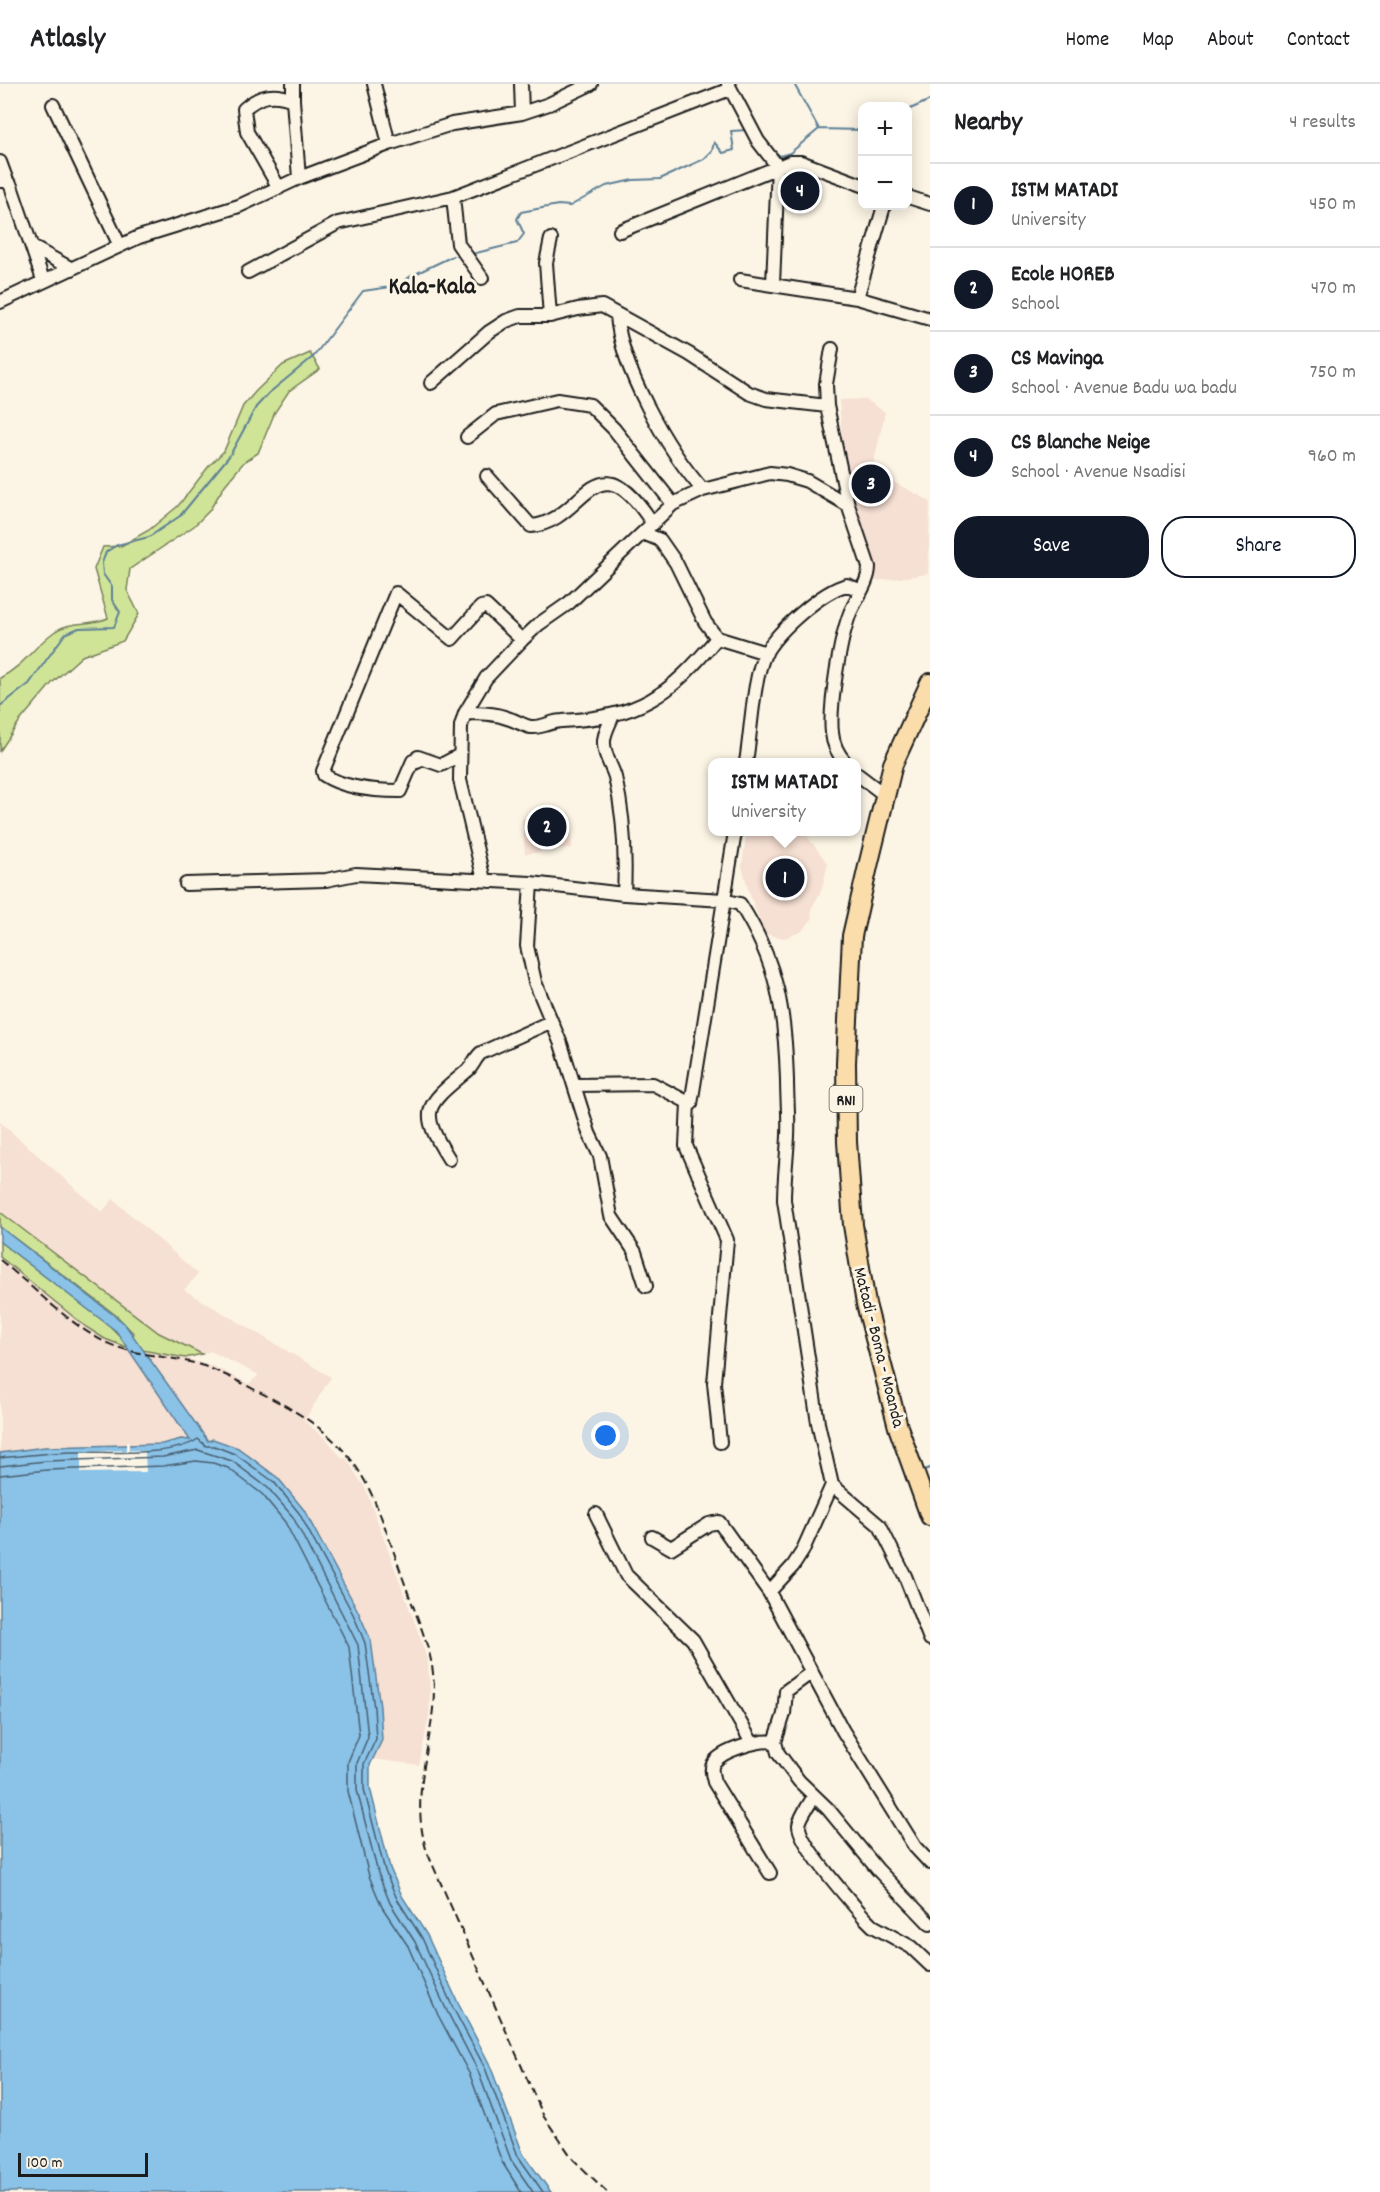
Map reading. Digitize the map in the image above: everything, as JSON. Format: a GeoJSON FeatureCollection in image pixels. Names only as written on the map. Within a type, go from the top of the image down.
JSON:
{"type":"FeatureCollection","features":[{"type":"Feature","properties":{"kind":"highway","name":"Matadi - Boma - Moanda"},"geometry":{"type":"LineString","coordinates":[[930,685],[893,764],[852,936],[846,1063],[846,1142],[853,1225],[866,1304],[898,1427],[930,1516]]}},
{"type":"Feature","properties":{"kind":"street"},"geometry":{"type":"LineString","coordinates":[[293,84],[299,177]]}},
{"type":"Feature","properties":{"kind":"street"},"geometry":{"type":"LineString","coordinates":[[374,84],[389,144]]}},
{"type":"Feature","properties":{"kind":"street"},"geometry":{"type":"LineString","coordinates":[[522,84],[522,113]]}},
{"type":"Feature","properties":{"kind":"street"},"geometry":{"type":"LineString","coordinates":[[0,302],[120,246],[169,226],[239,206],[299,177],[452,124],[522,113],[570,96],[591,84]]}},
{"type":"Feature","properties":{"kind":"street"},"geometry":{"type":"LineString","coordinates":[[248,272],[338,223],[453,196],[729,87],[758,141],[778,167],[773,284]]}},
{"type":"Feature","properties":{"kind":"street"},"geometry":{"type":"LineString","coordinates":[[279,188],[248,132],[244,109],[250,103],[271,95],[280,95],[293,100]]}},
{"type":"Feature","properties":{"kind":"street"},"geometry":{"type":"LineString","coordinates":[[53,105],[120,246]]}},
{"type":"Feature","properties":{"kind":"street"},"geometry":{"type":"LineString","coordinates":[[0,162],[3,181],[32,247],[43,280]]}},
{"type":"Feature","properties":{"kind":"street"},"geometry":{"type":"LineString","coordinates":[[620,231],[790,162],[801,162],[858,183]]}},
{"type":"Feature","properties":{"kind":"street"},"geometry":{"type":"LineString","coordinates":[[453,196],[458,244],[482,278]]}},
{"type":"Feature","properties":{"kind":"street"},"geometry":{"type":"LineString","coordinates":[[912,198],[930,204]]}},
{"type":"Feature","properties":{"kind":"street"},"geometry":{"type":"LineString","coordinates":[[857,298],[883,210]]}},
{"type":"Feature","properties":{"kind":"street"},"geometry":{"type":"LineString","coordinates":[[550,316],[546,263],[551,238]]}},
{"type":"Feature","properties":{"kind":"street"},"geometry":{"type":"LineString","coordinates":[[32,247],[72,269]]}},
{"type":"Feature","properties":{"kind":"street"},"geometry":{"type":"LineString","coordinates":[[740,280],[857,298],[930,319]]}},
{"type":"Feature","properties":{"kind":"street"},"geometry":{"type":"LineString","coordinates":[[431,383],[489,332],[506,321],[520,316],[550,316],[602,306],[689,354],[749,393],[766,399],[827,406]]}},
{"type":"Feature","properties":{"kind":"street"},"geometry":{"type":"LineString","coordinates":[[617,315],[622,347],[665,441],[703,490]]}},
{"type":"Feature","properties":{"kind":"street"},"geometry":{"type":"LineString","coordinates":[[832,349],[826,384],[827,406],[848,505],[869,567],[869,576],[848,617],[834,692],[832,733],[836,750],[842,758]]}},
{"type":"Feature","properties":{"kind":"street"},"geometry":{"type":"LineString","coordinates":[[467,437],[496,414],[557,400],[590,405],[614,429],[673,504]]}},
{"type":"Feature","properties":{"kind":"street"},"geometry":{"type":"LineString","coordinates":[[484,880],[460,780],[458,756],[465,713],[486,678],[522,640],[539,624],[569,603],[673,504],[703,490],[770,473],[807,481],[848,505]]}},
{"type":"Feature","properties":{"kind":"street"},"geometry":{"type":"LineString","coordinates":[[487,476],[531,526],[546,525],[585,492],[611,484],[627,490],[637,500],[648,529],[660,540],[676,563],[705,622],[717,638],[766,653]]}},
{"type":"Feature","properties":{"kind":"street"},"geometry":{"type":"LineString","coordinates":[[747,758],[758,681],[766,653],[805,609],[825,595],[847,585],[860,590]]}},
{"type":"Feature","properties":{"kind":"street"},"geometry":{"type":"LineString","coordinates":[[458,756],[441,765],[418,757],[417,762],[413,761],[400,791],[376,791],[327,778],[323,771],[396,593],[452,639],[486,606],[522,640]]}},
{"type":"Feature","properties":{"kind":"street"},"geometry":{"type":"LineString","coordinates":[[465,713],[496,715],[528,727],[613,715],[642,705],[678,683],[717,638]]}},
{"type":"Feature","properties":{"kind":"street"},"geometry":{"type":"LineString","coordinates":[[613,715],[604,738],[604,745],[615,776],[621,810],[626,861],[624,894]]}},
{"type":"Feature","properties":{"kind":"street"},"geometry":{"type":"LineString","coordinates":[[861,777],[886,796]]}},
{"type":"Feature","properties":{"kind":"street"},"geometry":{"type":"LineString","coordinates":[[691,1104],[734,836]]}},
{"type":"Feature","properties":{"kind":"street"},"geometry":{"type":"LineString","coordinates":[[186,884],[326,880],[356,874],[484,880],[510,884],[531,883],[624,894],[724,900],[740,904],[758,931],[770,962],[784,1016],[788,1135],[783,1170],[784,1200],[818,1424],[832,1485],[880,1526],[905,1576],[930,1639]]}},
{"type":"Feature","properties":{"kind":"street"},"geometry":{"type":"LineString","coordinates":[[531,883],[526,946],[535,982],[561,1044],[576,1085],[589,1133],[603,1167],[611,1216],[635,1252],[646,1286]]}},
{"type":"Feature","properties":{"kind":"street"},"geometry":{"type":"LineString","coordinates":[[449,1159],[431,1130],[432,1104],[441,1091],[470,1068],[473,1060],[481,1053],[550,1022]]}},
{"type":"Feature","properties":{"kind":"street"},"geometry":{"type":"LineString","coordinates":[[576,1085],[653,1084],[691,1104]]}},
{"type":"Feature","properties":{"kind":"street"},"geometry":{"type":"LineString","coordinates":[[691,1104],[688,1103],[686,1146],[723,1230],[728,1249],[715,1356],[714,1403],[720,1442]]}},
{"type":"Feature","properties":{"kind":"street"},"geometry":{"type":"LineString","coordinates":[[769,1592],[793,1566],[802,1552],[832,1485]]}},
{"type":"Feature","properties":{"kind":"street"},"geometry":{"type":"LineString","coordinates":[[596,1514],[626,1575],[693,1640],[752,1743]]}},
{"type":"Feature","properties":{"kind":"street"},"geometry":{"type":"LineString","coordinates":[[652,1537],[671,1548],[709,1524],[719,1522],[769,1592],[867,1772],[915,1846],[930,1863]]}},
{"type":"Feature","properties":{"kind":"street"},"geometry":{"type":"LineString","coordinates":[[812,1672],[786,1691],[784,1714],[775,1742],[782,1760],[878,1870],[930,1924]]}},
{"type":"Feature","properties":{"kind":"street"},"geometry":{"type":"LineString","coordinates":[[770,1873],[714,1782],[712,1764],[717,1759],[752,1743],[764,1740],[775,1742]]}},
{"type":"Feature","properties":{"kind":"street"},"geometry":{"type":"LineString","coordinates":[[814,1796],[799,1823],[800,1831],[816,1857],[873,1926],[911,1947],[930,1965]]}},
{"type":"Feature","properties":{"kind":"shaded area"},"geometry":{"type":"Polygon","coordinates":[[[805,174],[815,177],[814,208],[790,198],[790,192],[780,189],[779,179],[805,174]]]}},
{"type":"Feature","properties":{"kind":"shaded area"},"geometry":{"type":"Polygon","coordinates":[[[865,399],[885,412],[872,471],[930,501],[928,574],[876,581],[867,561],[847,496],[839,400],[865,399]]]}},
{"type":"Feature","properties":{"kind":"shaded area"},"geometry":{"type":"Polygon","coordinates":[[[570,813],[572,848],[558,849],[556,835],[538,837],[541,852],[525,854],[522,819],[570,813]]]}},
{"type":"Feature","properties":{"kind":"shaded area"},"geometry":{"type":"Polygon","coordinates":[[[746,836],[807,836],[828,864],[821,891],[811,909],[812,919],[801,932],[784,938],[765,934],[742,866],[746,836]]]}},
{"type":"Feature","properties":{"kind":"shaded area"},"geometry":{"type":"Polygon","coordinates":[[[0,1122],[102,1212],[113,1199],[198,1274],[184,1290],[331,1377],[304,1421],[326,1439],[343,1459],[346,1458],[366,1490],[421,1640],[428,1664],[430,1690],[429,1716],[419,1765],[373,1759],[382,1740],[304,1510],[278,1478],[238,1448],[214,1439],[181,1439],[162,1444],[45,1447],[0,1453],[0,1257],[86,1327],[115,1344],[185,1358],[217,1368],[249,1384],[259,1375],[210,1351],[202,1354],[159,1333],[0,1212],[0,1122]]]}},
{"type":"Feature","properties":{"kind":"green space"},"geometry":{"type":"Polygon","coordinates":[[[310,353],[320,369],[289,391],[275,412],[258,453],[244,462],[225,485],[209,511],[194,526],[130,569],[127,590],[139,614],[123,641],[82,656],[52,683],[19,722],[0,751],[0,678],[9,673],[60,628],[108,618],[94,569],[103,547],[121,546],[149,530],[178,506],[209,466],[224,451],[243,406],[283,365],[310,353]]]}},
{"type":"Feature","properties":{"kind":"green space"},"geometry":{"type":"Polygon","coordinates":[[[0,1212],[159,1333],[202,1354],[185,1358],[126,1347],[105,1339],[86,1327],[0,1257],[0,1242],[109,1325],[124,1341],[134,1334],[117,1316],[0,1227],[0,1212]]]}},
{"type":"Feature","properties":{"kind":"water"},"geometry":{"type":"Polygon","coordinates":[[[0,1227],[124,1323],[208,1441],[213,1439],[238,1448],[278,1478],[304,1510],[358,1611],[371,1641],[382,1740],[370,1765],[370,1788],[390,1868],[402,1896],[427,1935],[490,2065],[523,2154],[551,2192],[0,2192],[0,1453],[45,1447],[162,1444],[181,1439],[190,1440],[116,1331],[0,1242],[0,1227]]]}},
{"type":"Feature","properties":{"kind":"pier"},"geometry":{"type":"Polygon","coordinates":[[[126,1442],[129,1442],[129,1450],[145,1451],[146,1472],[81,1473],[81,1452],[126,1450],[126,1442]]]}},
{"type":"Feature","properties":{"kind":"waterway"},"geometry":{"type":"LineString","coordinates":[[794,84],[819,129],[858,130]]}},
{"type":"Feature","properties":{"kind":"waterway"},"geometry":{"type":"LineString","coordinates":[[912,108],[930,100]]}},
{"type":"Feature","properties":{"kind":"waterway"},"geometry":{"type":"LineString","coordinates":[[771,148],[780,156],[790,153],[819,129]]}},
{"type":"Feature","properties":{"kind":"waterway"},"geometry":{"type":"LineString","coordinates":[[472,254],[517,243],[524,234],[517,219],[521,212],[558,205],[570,206],[606,186],[633,180],[660,179],[704,159],[712,151],[714,142],[723,153],[734,150],[731,131],[748,130]]}},
{"type":"Feature","properties":{"kind":"waterway"},"geometry":{"type":"LineString","coordinates":[[0,706],[29,684],[65,634],[79,628],[114,627],[120,612],[112,600],[112,587],[103,574],[102,563],[106,552],[117,545],[149,537],[180,516],[230,455],[256,407],[269,393],[314,356],[363,291],[397,286],[411,276],[453,256]]}},
{"type":"Feature","properties":{"kind":"waterway"},"geometry":{"type":"LineString","coordinates":[[924,1470],[930,1468]]}},
{"type":"Feature","properties":{"kind":"railway"},"geometry":{"type":"LineString","coordinates":[[0,1260],[90,1334],[127,1350],[191,1362],[236,1380],[299,1414],[323,1431],[356,1467],[379,1511],[429,1652],[433,1678],[433,1703],[420,1800],[421,1826],[427,1852],[544,2117],[573,2159],[607,2192]]}},
{"type":"Feature","properties":{"kind":"place","name":"CS Blanche Neige"},"geometry":{"type":"Point","coordinates":[800,191]}},
{"type":"Feature","properties":{"kind":"place","name":"CS Mavinga"},"geometry":{"type":"Point","coordinates":[871,484]}},
{"type":"Feature","properties":{"kind":"place","name":"Ecole HOREB"},"geometry":{"type":"Point","coordinates":[547,827]}},
{"type":"Feature","properties":{"kind":"place","name":"ISTM MATADI"},"geometry":{"type":"Point","coordinates":[785,878]}},
{"type":"Feature","properties":{"kind":"district","name":"Kala-Kala"},"geometry":{"type":"Point","coordinates":[432,285]}}]}
